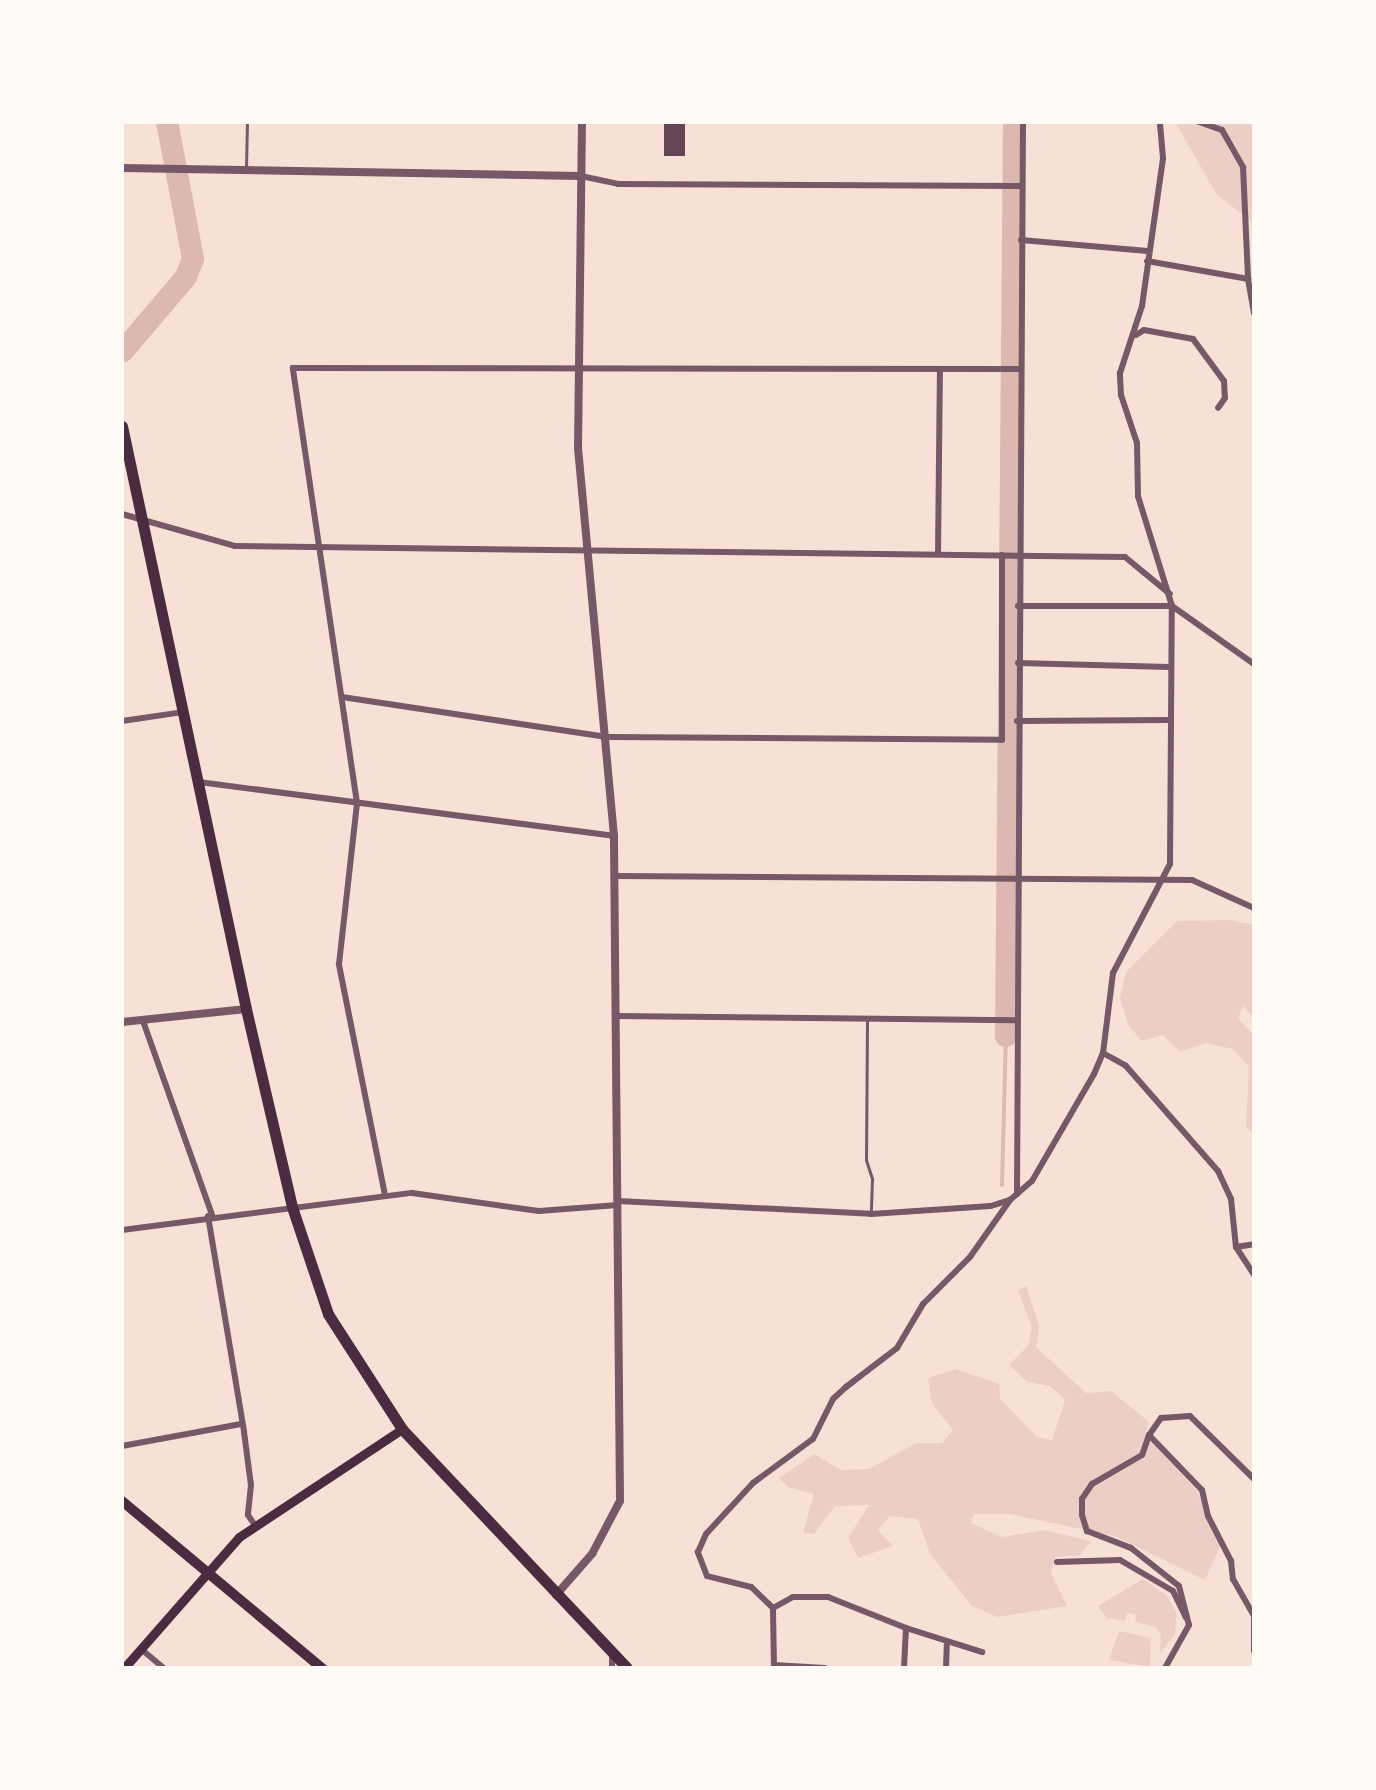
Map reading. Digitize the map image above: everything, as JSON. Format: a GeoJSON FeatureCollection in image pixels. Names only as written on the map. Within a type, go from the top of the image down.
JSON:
{"type":"FeatureCollection","features":[{"type":"Feature","properties":{"kind":"highway"},"geometry":{"type":"LineString","coordinates":[[122,426],[246,1009],[292,1207],[328,1314],[402,1429],[627,1668]]}},
{"type":"Feature","properties":{"kind":"main road"},"geometry":{"type":"LineString","coordinates":[[124,1668],[254,1524],[402,1429]]}},
{"type":"Feature","properties":{"kind":"main road"},"geometry":{"type":"LineString","coordinates":[[122,1501],[322,1668]]}},
{"type":"Feature","properties":{"kind":"street"},"geometry":{"type":"LineString","coordinates":[[556,1595],[592,1554],[620,1501],[614,836],[607,737],[585,552],[578,366],[582,122]]}},
{"type":"Feature","properties":{"kind":"street"},"geometry":{"type":"LineString","coordinates":[[1017,1194],[1008,1020],[1010,555],[1014,369],[1021,240],[1016,186],[1023,122]]}},
{"type":"Feature","properties":{"kind":"street"},"geometry":{"type":"LineString","coordinates":[[825,1668],[774,1666],[773,1608],[751,1587],[707,1576],[698,1552],[706,1534],[753,1483],[813,1439],[839,1393],[897,1348],[923,1304],[970,1257],[1010,1200],[1054,1150],[1103,1053],[1113,973],[1170,864],[1169,667],[1172,606],[1138,496],[1136,433],[1121,395],[1120,373],[1133,337],[1147,261],[1163,158],[1160,122]]}},
{"type":"Feature","properties":{"kind":"street"},"geometry":{"type":"LineString","coordinates":[[1199,122],[1222,130],[1243,167],[1248,279],[1254,313]]}},
{"type":"Feature","properties":{"kind":"street"},"geometry":{"type":"LineString","coordinates":[[122,168],[581,176],[618,184],[1016,186]]}},
{"type":"Feature","properties":{"kind":"street"},"geometry":{"type":"LineString","coordinates":[[1021,240],[1148,251]]}},
{"type":"Feature","properties":{"kind":"street"},"geometry":{"type":"LineString","coordinates":[[1147,261],[1248,279]]}},
{"type":"Feature","properties":{"kind":"street"},"geometry":{"type":"LineString","coordinates":[[1133,337],[1144,330],[1193,339],[1224,381],[1225,398],[1218,408]]}},
{"type":"Feature","properties":{"kind":"street"},"geometry":{"type":"LineString","coordinates":[[385,1195],[339,964],[357,803],[293,368],[1014,369]]}},
{"type":"Feature","properties":{"kind":"street"},"geometry":{"type":"LineString","coordinates":[[938,554],[940,369]]}},
{"type":"Feature","properties":{"kind":"street"},"geometry":{"type":"LineString","coordinates":[[122,514],[235,546],[1125,557],[1170,594]]}},
{"type":"Feature","properties":{"kind":"street"},"geometry":{"type":"LineString","coordinates":[[1009,740],[1017,721],[1018,663],[1018,606],[1010,555]]}},
{"type":"Feature","properties":{"kind":"street"},"geometry":{"type":"LineString","coordinates":[[1018,606],[1172,606],[1254,664]]}},
{"type":"Feature","properties":{"kind":"street"},"geometry":{"type":"LineString","coordinates":[[1018,663],[1169,667]]}},
{"type":"Feature","properties":{"kind":"street"},"geometry":{"type":"LineString","coordinates":[[342,697],[607,737],[1009,740]]}},
{"type":"Feature","properties":{"kind":"street"},"geometry":{"type":"LineString","coordinates":[[122,721],[184,712]]}},
{"type":"Feature","properties":{"kind":"street"},"geometry":{"type":"LineString","coordinates":[[1017,721],[1169,720]]}},
{"type":"Feature","properties":{"kind":"street"},"geometry":{"type":"LineString","coordinates":[[199,782],[614,836]]}},
{"type":"Feature","properties":{"kind":"street"},"geometry":{"type":"LineString","coordinates":[[614,876],[1192,880],[1254,908]]}},
{"type":"Feature","properties":{"kind":"street"},"geometry":{"type":"LineString","coordinates":[[122,1022],[246,1009]]}},
{"type":"Feature","properties":{"kind":"street"},"geometry":{"type":"LineString","coordinates":[[615,1016],[867,1021],[1008,1020]]}},
{"type":"Feature","properties":{"kind":"street"},"geometry":{"type":"LineString","coordinates":[[143,1021],[210,1216],[251,1485],[248,1515],[254,1524]]}},
{"type":"Feature","properties":{"kind":"street"},"geometry":{"type":"LineString","coordinates":[[1103,1053],[1126,1066],[1218,1171],[1231,1199],[1236,1247],[1254,1275]]}},
{"type":"Feature","properties":{"kind":"street"},"geometry":{"type":"LineString","coordinates":[[122,1230],[210,1216],[412,1193],[539,1211],[618,1203],[871,1214],[948,1212],[1010,1200]]}},
{"type":"Feature","properties":{"kind":"street"},"geometry":{"type":"LineString","coordinates":[[1236,1247],[1254,1244]]}},
{"type":"Feature","properties":{"kind":"street"},"geometry":{"type":"LineString","coordinates":[[1165,1668],[1189,1625],[1179,1586],[1131,1548],[1087,1531],[1082,1515],[1082,1499],[1092,1484],[1142,1455],[1149,1435],[1161,1418],[1190,1416],[1254,1479]]}},
{"type":"Feature","properties":{"kind":"street"},"geometry":{"type":"LineString","coordinates":[[122,1446],[241,1424]]}},
{"type":"Feature","properties":{"kind":"street"},"geometry":{"type":"LineString","coordinates":[[1149,1435],[1202,1490],[1208,1516],[1231,1561],[1233,1579],[1254,1618],[1254,1651]]}},
{"type":"Feature","properties":{"kind":"street"},"geometry":{"type":"LineString","coordinates":[[1057,1562],[1106,1557],[1133,1566],[1173,1591],[1189,1625]]}},
{"type":"Feature","properties":{"kind":"street"},"geometry":{"type":"LineString","coordinates":[[773,1608],[793,1597],[828,1597],[947,1645],[982,1652]]}},
{"type":"Feature","properties":{"kind":"street"},"geometry":{"type":"LineString","coordinates":[[904,1668],[906,1628]]}},
{"type":"Feature","properties":{"kind":"street"},"geometry":{"type":"LineString","coordinates":[[946,1668],[947,1645]]}},
{"type":"Feature","properties":{"kind":"street"},"geometry":{"type":"LineString","coordinates":[[141,1649],[164,1668]]}},
{"type":"Feature","properties":{"kind":"street"},"geometry":{"type":"LineString","coordinates":[[612,1652],[612,1668]]}},
{"type":"Feature","properties":{"kind":"lane"},"geometry":{"type":"LineString","coordinates":[[246,172],[247,122]]}},
{"type":"Feature","properties":{"kind":"lane"},"geometry":{"type":"LineString","coordinates":[[867,1021],[866,1160],[872,1179],[871,1214]]}},
{"type":"Feature","properties":{"kind":"shaded area"},"geometry":{"type":"Polygon","coordinates":[[[1175,122],[1254,122],[1254,223],[1217,195],[1175,122]]]}},
{"type":"Feature","properties":{"kind":"shaded area"},"geometry":{"type":"Polygon","coordinates":[[[1230,920],[1254,925],[1254,1018],[1243,1006],[1238,1018],[1254,1036],[1254,1135],[1246,1126],[1249,1067],[1233,1049],[1205,1043],[1180,1052],[1163,1035],[1141,1041],[1128,1024],[1120,998],[1126,972],[1177,921],[1230,920]]]}},
{"type":"Feature","properties":{"kind":"shaded area"},"geometry":{"type":"Polygon","coordinates":[[[1026,1286],[1039,1326],[1036,1347],[1086,1393],[1111,1391],[1149,1422],[1145,1435],[1197,1491],[1221,1544],[1205,1580],[1115,1536],[1009,1514],[974,1514],[971,1523],[1002,1537],[1044,1530],[1091,1541],[1080,1555],[1055,1557],[1051,1573],[1067,1606],[997,1617],[971,1605],[930,1554],[918,1519],[890,1516],[878,1530],[893,1546],[858,1558],[848,1538],[869,1505],[835,1506],[814,1534],[803,1533],[814,1494],[788,1487],[779,1478],[814,1454],[841,1470],[869,1469],[916,1443],[942,1443],[953,1430],[932,1404],[928,1378],[956,1369],[999,1384],[1000,1399],[1037,1437],[1052,1440],[1065,1400],[1050,1386],[1027,1382],[1009,1365],[1028,1346],[1032,1328],[1018,1290],[1026,1286]]]}},
{"type":"Feature","properties":{"kind":"shaded area"},"geometry":{"type":"Polygon","coordinates":[[[1143,1579],[1166,1595],[1177,1613],[1175,1634],[1160,1653],[1161,1634],[1155,1627],[1136,1622],[1135,1614],[1127,1613],[1125,1621],[1107,1618],[1098,1606],[1143,1579]]]}},
{"type":"Feature","properties":{"kind":"shaded area"},"geometry":{"type":"Polygon","coordinates":[[[1119,1631],[1151,1638],[1150,1667],[1109,1660],[1119,1631]]]}},
{"type":"Feature","properties":{"kind":"building"},"geometry":{"type":"Polygon","coordinates":[[[664,122],[685,122],[685,156],[664,156],[664,122]]]}},
{"type":"Feature","properties":{"kind":"waterway"},"geometry":{"type":"LineString","coordinates":[[123,351],[186,277],[193,259],[167,122]]}},
{"type":"Feature","properties":{"kind":"waterway"},"geometry":{"type":"LineString","coordinates":[[1006,1036],[1014,122]]}},
{"type":"Feature","properties":{"kind":"waterway"},"geometry":{"type":"LineString","coordinates":[[1002,1185],[1006,1036]]}}]}
